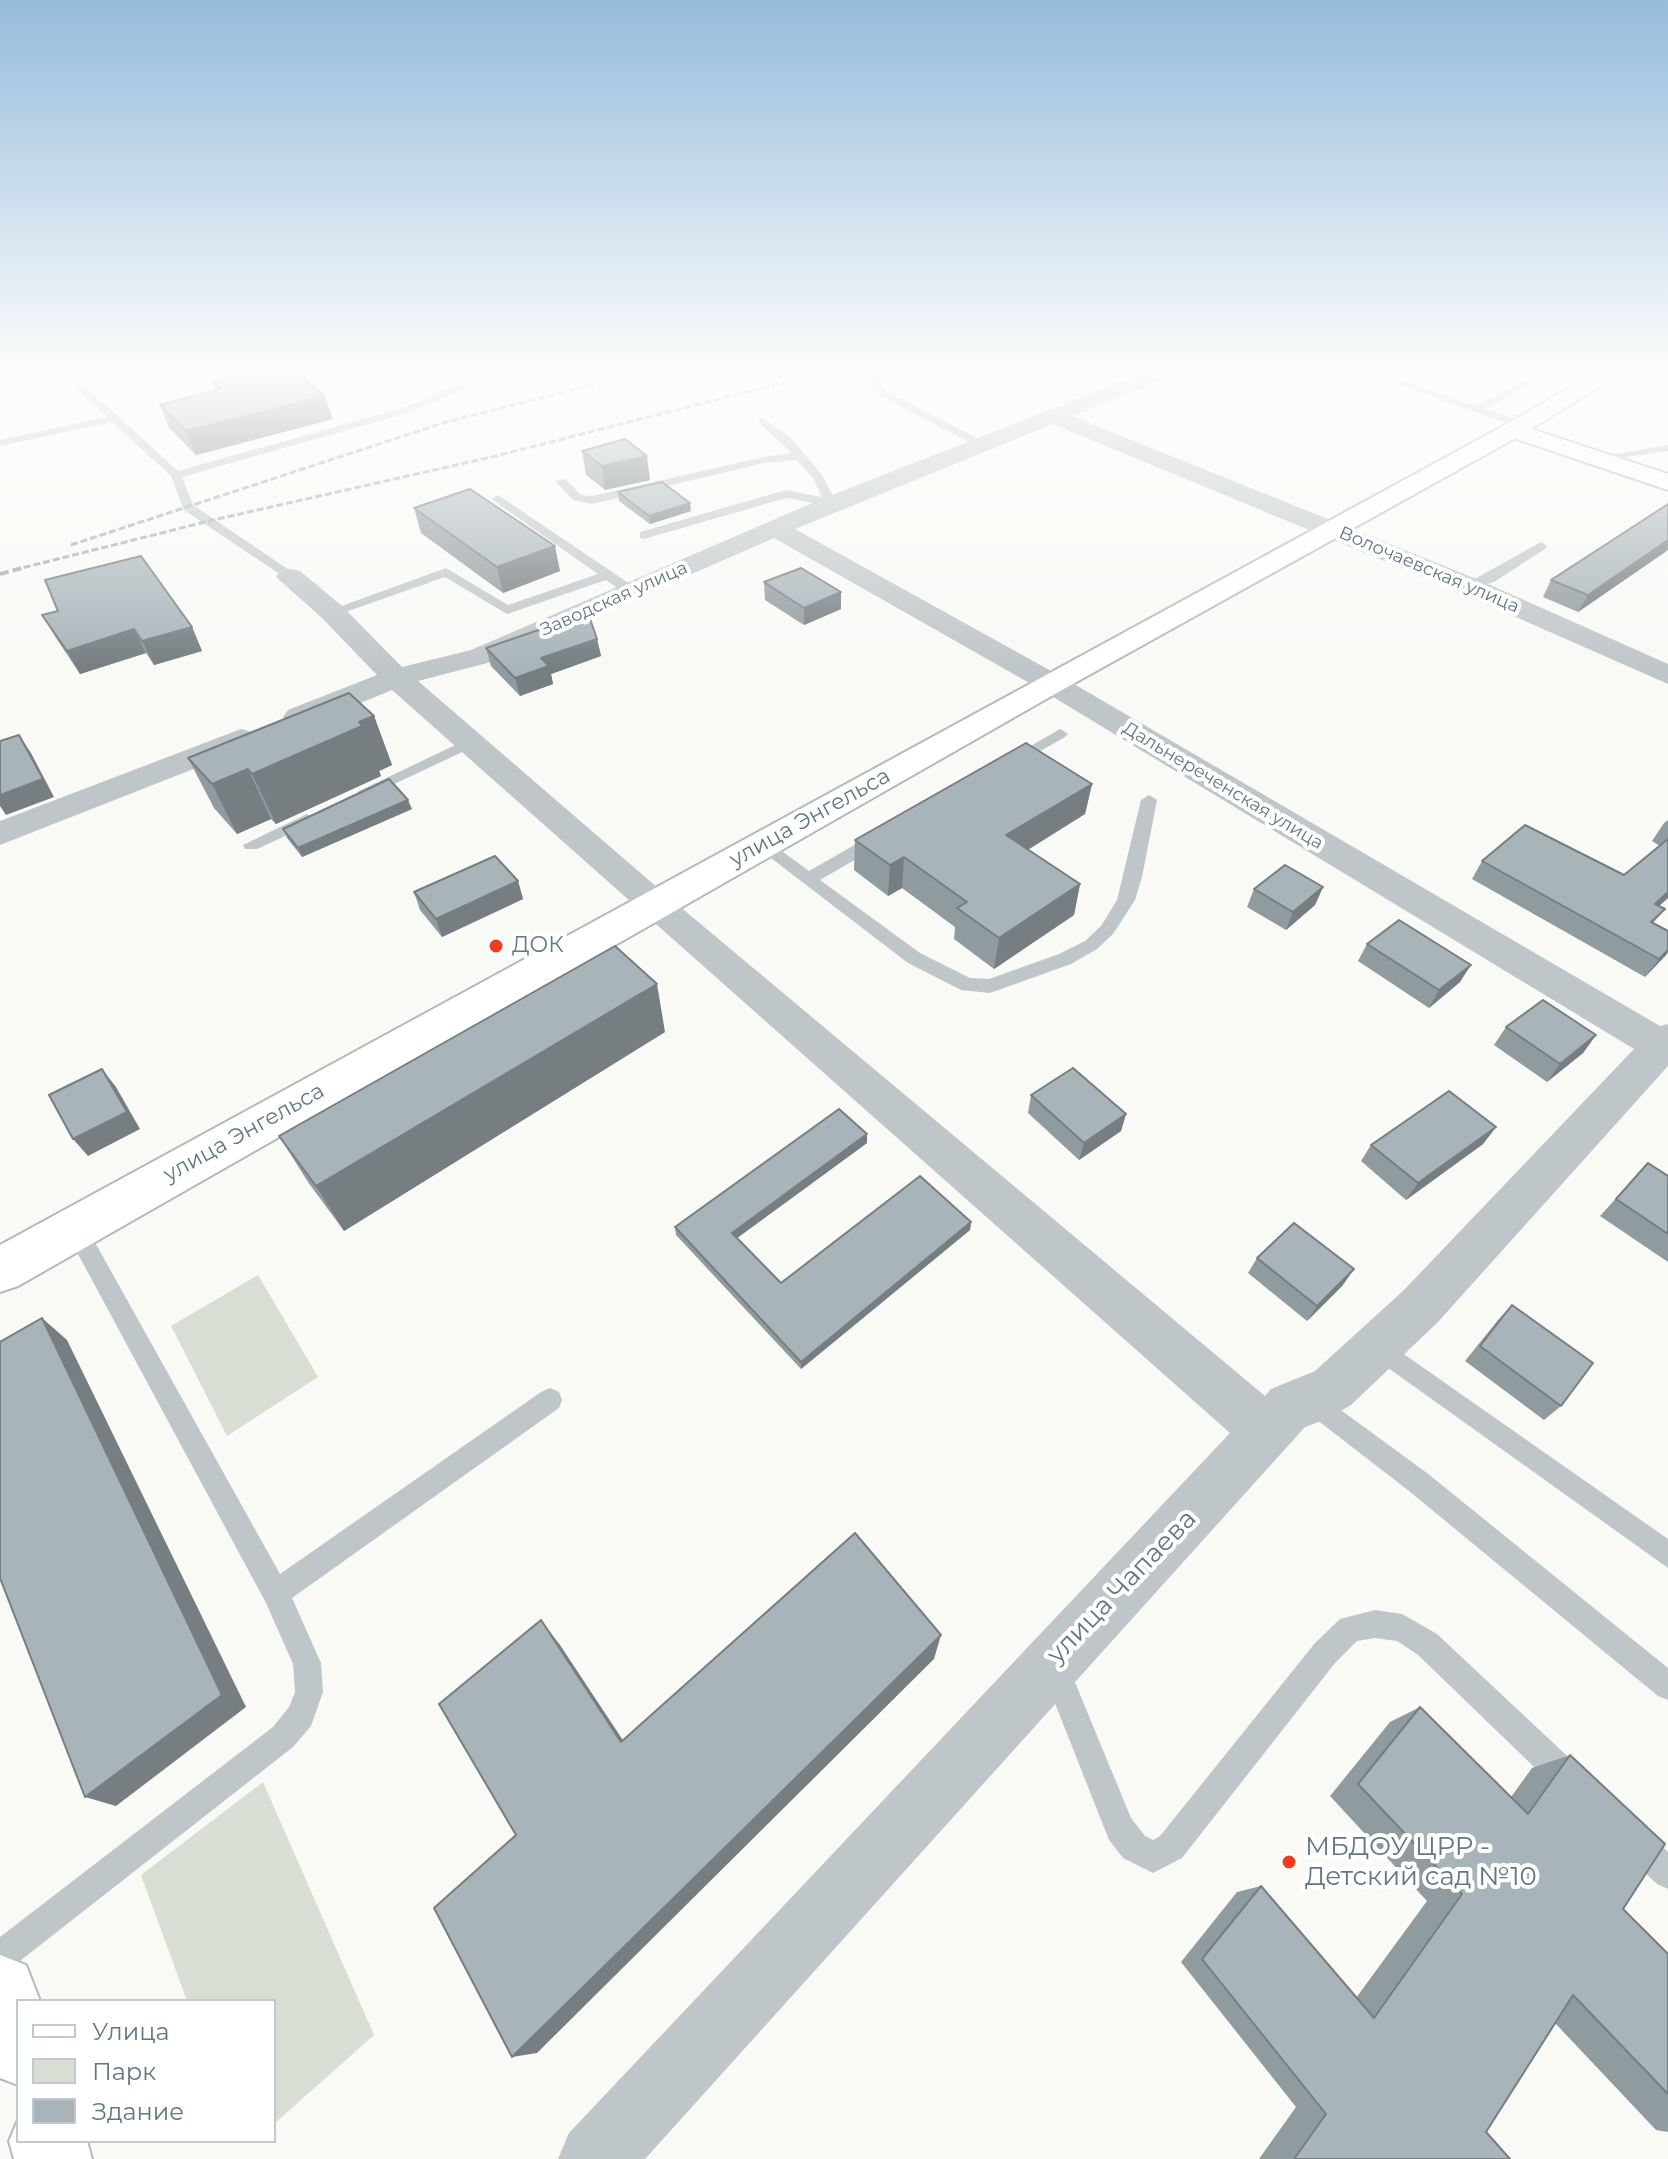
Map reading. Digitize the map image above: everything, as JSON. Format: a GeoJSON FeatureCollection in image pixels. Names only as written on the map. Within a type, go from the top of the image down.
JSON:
{"type":"FeatureCollection","features":[{"type":"Feature","properties":{"kind":"main road","name":"улица Энгельса"},"geometry":{"type":"LineString","coordinates":[[0,1270],[1051,683],[1445,468]]}},
{"type":"Feature","properties":{"kind":"main road"},"geometry":{"type":"LineString","coordinates":[[1626,468],[1668,482]]}},
{"type":"Feature","properties":{"kind":"main road"},"geometry":{"type":"LineString","coordinates":[[0,1991],[16,2042]]}},
{"type":"Feature","properties":{"kind":"street","name":"Заводская улица"},"geometry":{"type":"LineString","coordinates":[[0,834],[396,678],[481,656],[774,528],[924,468]]}},
{"type":"Feature","properties":{"kind":"street","name":"Волочаевская улица"},"geometry":{"type":"LineString","coordinates":[[1179,468],[1469,586],[1668,675]]}},
{"type":"Feature","properties":{"kind":"street","name":"Дальнереченская улица"},"geometry":{"type":"LineString","coordinates":[[774,528],[1051,683],[1666,1045]]}},
{"type":"Feature","properties":{"kind":"street"},"geometry":{"type":"LineString","coordinates":[[290,577],[332,612],[396,678],[653,904],[1289,1416]]}},
{"type":"Feature","properties":{"kind":"street","name":"улица Чапаева"},"geometry":{"type":"LineString","coordinates":[[595,2159],[1052,1660],[1219,1485],[1289,1416],[1333,1388],[1431,1295],[1666,1045]]}},
{"type":"Feature","properties":{"kind":"lane"},"geometry":{"type":"LineString","coordinates":[[168,468],[176,475],[188,507],[290,577]]}},
{"type":"Feature","properties":{"kind":"lane"},"geometry":{"type":"LineString","coordinates":[[176,475],[201,468]]}},
{"type":"Feature","properties":{"kind":"lane"},"geometry":{"type":"LineString","coordinates":[[561,481],[577,498],[592,500],[731,468]]}},
{"type":"Feature","properties":{"kind":"lane"},"geometry":{"type":"LineString","coordinates":[[810,468],[818,477],[831,504]]}},
{"type":"Feature","properties":{"kind":"lane"},"geometry":{"type":"LineString","coordinates":[[644,535],[786,494],[803,495],[831,504]]}},
{"type":"Feature","properties":{"kind":"lane"},"geometry":{"type":"LineString","coordinates":[[498,499],[631,591]]}},
{"type":"Feature","properties":{"kind":"lane"},"geometry":{"type":"LineString","coordinates":[[1469,586],[1489,579],[1541,546]]}},
{"type":"Feature","properties":{"kind":"lane"},"geometry":{"type":"LineString","coordinates":[[332,612],[437,573],[452,573],[507,610],[608,575]]}},
{"type":"Feature","properties":{"kind":"lane"},"geometry":{"type":"LineString","coordinates":[[993,773],[1060,734]]}},
{"type":"Feature","properties":{"kind":"lane"},"geometry":{"type":"LineString","coordinates":[[347,800],[470,743]]}},
{"type":"Feature","properties":{"kind":"lane"},"geometry":{"type":"LineString","coordinates":[[762,845],[914,958],[968,985],[990,986],[1065,959],[1091,945],[1107,930],[1126,900],[1149,800]]}},
{"type":"Feature","properties":{"kind":"lane"},"geometry":{"type":"LineString","coordinates":[[251,845],[319,813]]}},
{"type":"Feature","properties":{"kind":"lane"},"geometry":{"type":"LineString","coordinates":[[808,879],[888,834]]}},
{"type":"Feature","properties":{"kind":"lane"},"geometry":{"type":"LineString","coordinates":[[0,1957],[283,1737],[301,1716],[309,1692],[307,1663],[276,1593],[75,1228]]}},
{"type":"Feature","properties":{"kind":"lane"},"geometry":{"type":"LineString","coordinates":[[1378,1347],[1668,1555]]}},
{"type":"Feature","properties":{"kind":"lane"},"geometry":{"type":"LineString","coordinates":[[276,1593],[550,1400]]}},
{"type":"Feature","properties":{"kind":"lane"},"geometry":{"type":"LineString","coordinates":[[1289,1416],[1418,1482],[1668,1686]]}},
{"type":"Feature","properties":{"kind":"lane"},"geometry":{"type":"LineString","coordinates":[[1052,1660],[1120,1829],[1134,1847],[1153,1857],[1171,1847],[1325,1653],[1350,1629],[1375,1624],[1402,1628],[1427,1644],[1588,1797]]}},
{"type":"Feature","properties":{"kind":"lane"},"geometry":{"type":"LineString","coordinates":[[1611,1818],[1668,1873]]}},
{"type":"Feature","properties":{"kind":"green space"},"geometry":{"type":"Polygon","coordinates":[[[258,1275],[318,1377],[227,1436],[171,1326],[258,1275]]]}},
{"type":"Feature","properties":{"kind":"green space"},"geometry":{"type":"Polygon","coordinates":[[[263,1782],[374,2035],[276,2122],[276,1999],[186,1999],[141,1875],[263,1782]]]}},
{"type":"Feature","properties":{"kind":"building"},"geometry":{"type":"Polygon","coordinates":[[[662,482],[690,503],[649,516],[618,492],[662,482]]]}},
{"type":"Feature","properties":{"kind":"building"},"geometry":{"type":"Polygon","coordinates":[[[470,489],[555,546],[497,567],[414,508],[470,489]]]}},
{"type":"Feature","properties":{"kind":"building"},"geometry":{"type":"Polygon","coordinates":[[[1668,504],[1668,540],[1588,595],[1551,580],[1668,504]]]}},
{"type":"Feature","properties":{"kind":"building"},"geometry":{"type":"Polygon","coordinates":[[[141,556],[192,627],[142,641],[134,629],[67,651],[42,615],[58,611],[45,580],[141,556]]]}},
{"type":"Feature","properties":{"kind":"building"},"geometry":{"type":"Polygon","coordinates":[[[801,568],[841,592],[804,608],[764,582],[801,568]]]}},
{"type":"Feature","properties":{"kind":"building"},"geometry":{"type":"Polygon","coordinates":[[[588,613],[597,639],[541,658],[549,666],[515,678],[486,648],[588,613]]]}},
{"type":"Feature","properties":{"kind":"building"},"geometry":{"type":"Polygon","coordinates":[[[349,693],[374,716],[359,722],[362,726],[252,774],[248,769],[212,784],[188,758],[349,693]]]}},
{"type":"Feature","properties":{"kind":"building"},"geometry":{"type":"Polygon","coordinates":[[[19,735],[43,779],[0,795],[0,741],[19,735]]]}},
{"type":"Feature","properties":{"kind":"building"},"geometry":{"type":"Polygon","coordinates":[[[1026,743],[1092,784],[1006,835],[1080,884],[999,938],[957,908],[967,902],[904,857],[890,865],[855,840],[1026,743]]]}},
{"type":"Feature","properties":{"kind":"building"},"geometry":{"type":"Polygon","coordinates":[[[389,779],[408,800],[298,848],[283,829],[389,779]]]}},
{"type":"Feature","properties":{"kind":"building"},"geometry":{"type":"Polygon","coordinates":[[[1525,825],[1624,875],[1668,839],[1668,892],[1655,904],[1665,909],[1651,922],[1668,931],[1668,950],[1659,959],[1482,861],[1525,825]]]}},
{"type":"Feature","properties":{"kind":"building"},"geometry":{"type":"Polygon","coordinates":[[[495,856],[518,881],[436,919],[414,892],[495,856]]]}},
{"type":"Feature","properties":{"kind":"building"},"geometry":{"type":"Polygon","coordinates":[[[1285,865],[1323,887],[1293,912],[1254,889],[1285,865]]]}},
{"type":"Feature","properties":{"kind":"building"},"geometry":{"type":"Polygon","coordinates":[[[1399,920],[1471,965],[1439,990],[1367,944],[1399,920]]]}},
{"type":"Feature","properties":{"kind":"building"},"geometry":{"type":"Polygon","coordinates":[[[615,946],[657,984],[316,1186],[279,1136],[615,946]]]}},
{"type":"Feature","properties":{"kind":"building"},"geometry":{"type":"Polygon","coordinates":[[[1543,1000],[1596,1035],[1560,1064],[1506,1027],[1543,1000]]]}},
{"type":"Feature","properties":{"kind":"building"},"geometry":{"type":"Polygon","coordinates":[[[1073,1068],[1126,1114],[1084,1143],[1031,1095],[1073,1068]]]}},
{"type":"Feature","properties":{"kind":"building"},"geometry":{"type":"Polygon","coordinates":[[[102,1069],[127,1112],[73,1139],[49,1095],[102,1069]]]}},
{"type":"Feature","properties":{"kind":"building"},"geometry":{"type":"Polygon","coordinates":[[[1449,1091],[1496,1127],[1418,1183],[1371,1145],[1449,1091]]]}},
{"type":"Feature","properties":{"kind":"building"},"geometry":{"type":"Polygon","coordinates":[[[839,1109],[867,1134],[732,1233],[781,1283],[920,1176],[971,1222],[801,1362],[675,1227],[839,1109]]]}},
{"type":"Feature","properties":{"kind":"building"},"geometry":{"type":"Polygon","coordinates":[[[1648,1163],[1668,1176],[1668,1234],[1616,1199],[1648,1163]]]}},
{"type":"Feature","properties":{"kind":"building"},"geometry":{"type":"Polygon","coordinates":[[[1294,1223],[1354,1269],[1317,1306],[1257,1258],[1294,1223]]]}},
{"type":"Feature","properties":{"kind":"building"},"geometry":{"type":"Polygon","coordinates":[[[1512,1305],[1593,1363],[1561,1406],[1480,1346],[1512,1305]]]}},
{"type":"Feature","properties":{"kind":"building"},"geometry":{"type":"Polygon","coordinates":[[[42,1318],[222,1695],[85,1797],[0,1578],[0,1342],[42,1318]]]}},
{"type":"Feature","properties":{"kind":"building"},"geometry":{"type":"Polygon","coordinates":[[[855,1533],[941,1635],[512,2057],[434,1908],[516,1835],[439,1704],[541,1620],[621,1742],[855,1533]]]}},
{"type":"Feature","properties":{"kind":"building"},"geometry":{"type":"Polygon","coordinates":[[[1420,1707],[1528,1814],[1570,1755],[1665,1844],[1623,1909],[1668,1954],[1668,2094],[1573,1995],[1486,2132],[1510,2159],[1294,2159],[1326,2114],[1202,1959],[1261,1886],[1374,2018],[1462,1894],[1358,1784],[1420,1707]]]}},
{"type":"Feature","properties":{"kind":"railway"},"geometry":{"type":"LineString","coordinates":[[71,545],[307,468]]}},
{"type":"Feature","properties":{"kind":"railway"},"geometry":{"type":"LineString","coordinates":[[14,570],[209,521],[444,468]]}},
{"type":"Feature","properties":{"kind":"railway"},"geometry":{"type":"LineString","coordinates":[[0,574],[22,568]]}},
{"type":"Feature","properties":{"kind":"place","name":"ДОК"},"geometry":{"type":"Point","coordinates":[496,946]}},
{"type":"Feature","properties":{"kind":"place","name":"МБДОУ ЦРР - Детский сад №10"},"geometry":{"type":"Point","coordinates":[1289,1862]}}]}
